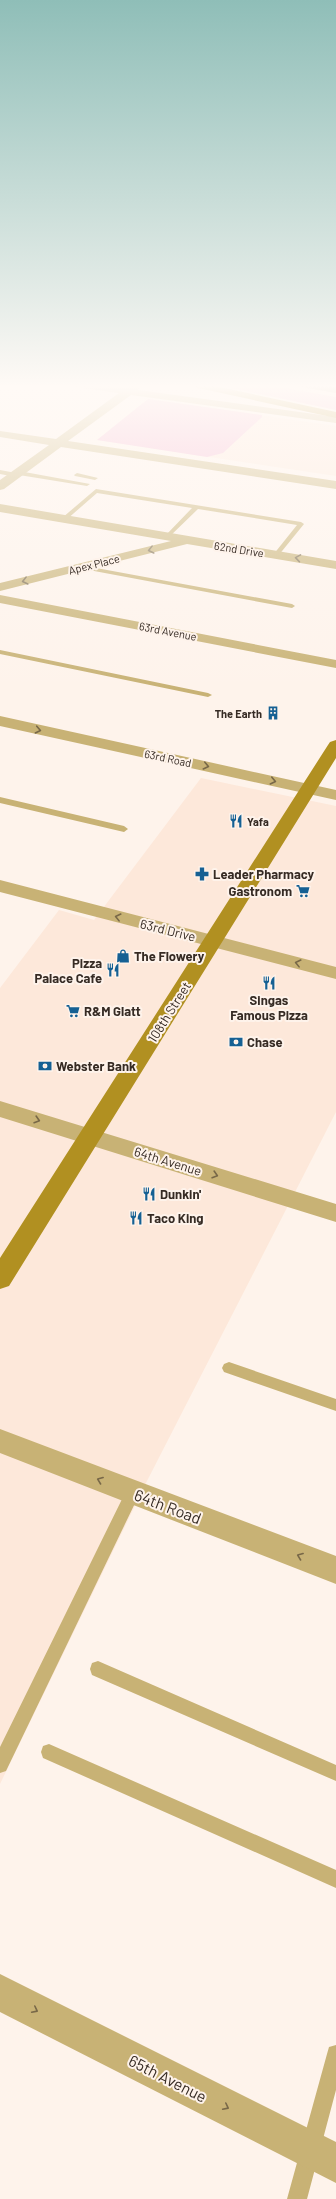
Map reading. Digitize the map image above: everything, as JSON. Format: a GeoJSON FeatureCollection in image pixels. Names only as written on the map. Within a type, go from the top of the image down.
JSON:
{"type":"FeatureCollection","features":[{"type":"Feature","properties":{"kind":"main road","name":"108th Street"},"geometry":{"type":"LineString","coordinates":[[0,1279],[336,745]]}},
{"type":"Feature","properties":{"kind":"street","name":"62nd Drive"},"geometry":{"type":"LineString","coordinates":[[0,508],[336,565]]}},
{"type":"Feature","properties":{"kind":"street","name":"Apex Place"},"geometry":{"type":"LineString","coordinates":[[0,587],[189,541]]}},
{"type":"Feature","properties":{"kind":"street","name":"63rd Avenue"},"geometry":{"type":"LineString","coordinates":[[0,599],[336,664]]}},
{"type":"Feature","properties":{"kind":"street","name":"63rd Road"},"geometry":{"type":"LineString","coordinates":[[0,722],[336,795]]}},
{"type":"Feature","properties":{"kind":"street","name":"63rd Drive"},"geometry":{"type":"LineString","coordinates":[[0,886],[336,973]]}},
{"type":"Feature","properties":{"kind":"street","name":"64th Avenue"},"geometry":{"type":"LineString","coordinates":[[0,1109],[336,1213]]}},
{"type":"Feature","properties":{"kind":"street","name":"64th Road"},"geometry":{"type":"LineString","coordinates":[[0,1441],[336,1570]]}},
{"type":"Feature","properties":{"kind":"street","name":"65th Avenue"},"geometry":{"type":"LineString","coordinates":[[0,1992],[323,2157]]}},
{"type":"Feature","properties":{"kind":"lane"},"geometry":{"type":"LineString","coordinates":[[64,519],[96,491],[301,524],[276,555]]}},
{"type":"Feature","properties":{"kind":"lane"},"geometry":{"type":"LineString","coordinates":[[167,537],[197,507]]}},
{"type":"Feature","properties":{"kind":"lane"},"geometry":{"type":"LineString","coordinates":[[80,567],[292,606]]}},
{"type":"Feature","properties":{"kind":"lane"},"geometry":{"type":"LineString","coordinates":[[0,652],[208,695]]}},
{"type":"Feature","properties":{"kind":"lane"},"geometry":{"type":"LineString","coordinates":[[0,800],[124,829]]}},
{"type":"Feature","properties":{"kind":"lane"},"geometry":{"type":"LineString","coordinates":[[229,1368],[336,1405]]}},
{"type":"Feature","properties":{"kind":"lane"},"geometry":{"type":"LineString","coordinates":[[0,1765],[133,1492]]}},
{"type":"Feature","properties":{"kind":"lane"},"geometry":{"type":"LineString","coordinates":[[98,1669],[336,1773]]}},
{"type":"Feature","properties":{"kind":"lane"},"geometry":{"type":"LineString","coordinates":[[49,1752],[336,1879]]}},
{"type":"Feature","properties":{"kind":"lane"},"geometry":{"type":"LineString","coordinates":[[297,2199],[323,2157],[336,2054]]}},
{"type":"Feature","properties":{"kind":"shaded area"},"geometry":{"type":"Polygon","coordinates":[[[201,778],[336,806],[336,1112],[147,1481],[0,1784],[0,988],[59,910],[94,920],[201,778]]]}},
{"type":"Feature","properties":{"kind":"place","name":"The Earth"},"geometry":{"type":"Point","coordinates":[273,713]}},
{"type":"Feature","properties":{"kind":"place","name":"Yafa"},"geometry":{"type":"Point","coordinates":[236,821]}},
{"type":"Feature","properties":{"kind":"place","name":"Leader Pharmacy"},"geometry":{"type":"Point","coordinates":[202,874]}},
{"type":"Feature","properties":{"kind":"place","name":"Gastronom"},"geometry":{"type":"Point","coordinates":[303,891]}},
{"type":"Feature","properties":{"kind":"place","name":"The Flowery"},"geometry":{"type":"Point","coordinates":[123,956]}},
{"type":"Feature","properties":{"kind":"place","name":"Pizza Palace Cafe"},"geometry":{"type":"Point","coordinates":[113,970]}},
{"type":"Feature","properties":{"kind":"place","name":"Singas Famous Pizza"},"geometry":{"type":"Point","coordinates":[269,983]}},
{"type":"Feature","properties":{"kind":"place","name":"R&M Glatt"},"geometry":{"type":"Point","coordinates":[73,1011]}},
{"type":"Feature","properties":{"kind":"place","name":"Chase"},"geometry":{"type":"Point","coordinates":[236,1042]}},
{"type":"Feature","properties":{"kind":"place","name":"Webster Bank"},"geometry":{"type":"Point","coordinates":[45,1066]}},
{"type":"Feature","properties":{"kind":"place","name":"Dunkin'"},"geometry":{"type":"Point","coordinates":[149,1194]}},
{"type":"Feature","properties":{"kind":"place","name":"Taco King"},"geometry":{"type":"Point","coordinates":[136,1218]}}]}
